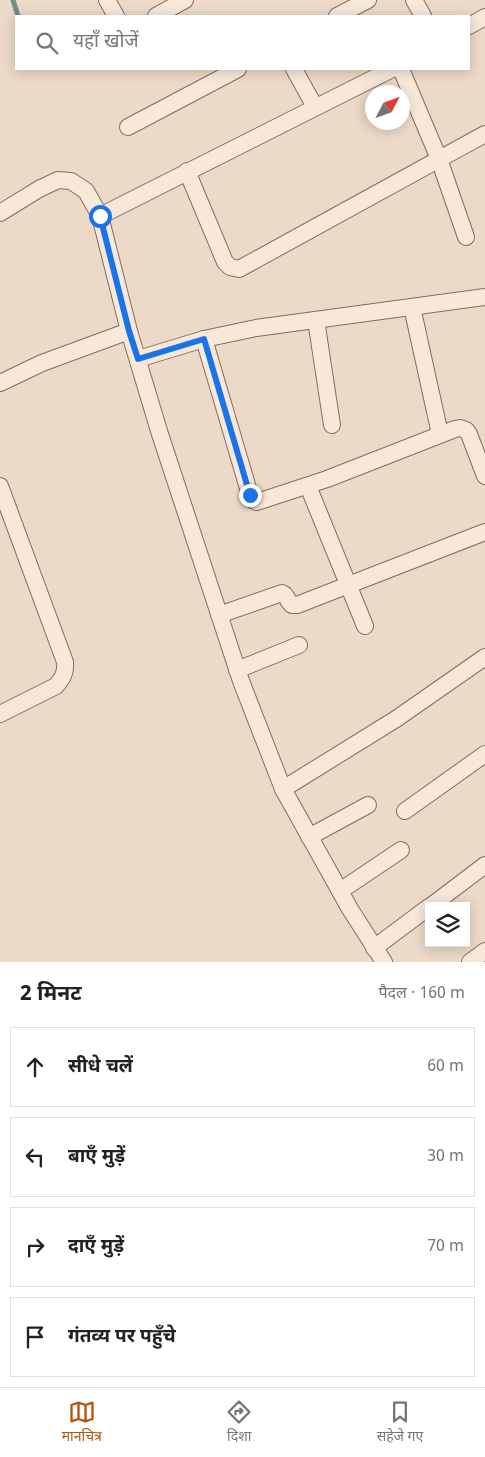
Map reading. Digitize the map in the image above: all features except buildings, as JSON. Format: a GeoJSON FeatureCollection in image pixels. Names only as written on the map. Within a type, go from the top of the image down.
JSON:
{"type":"FeatureCollection","features":[{"type":"Feature","properties":{"kind":"street"},"geometry":{"type":"LineString","coordinates":[[107,0],[115,15]]}},
{"type":"Feature","properties":{"kind":"street"},"geometry":{"type":"LineString","coordinates":[[158,15],[185,0]]}},
{"type":"Feature","properties":{"kind":"street"},"geometry":{"type":"LineString","coordinates":[[339,15],[368,0]]}},
{"type":"Feature","properties":{"kind":"street"},"geometry":{"type":"LineString","coordinates":[[414,0],[422,15]]}},
{"type":"Feature","properties":{"kind":"street"},"geometry":{"type":"LineString","coordinates":[[470,25],[485,17]]}},
{"type":"Feature","properties":{"kind":"street"},"geometry":{"type":"LineString","coordinates":[[128,127],[236,70]]}},
{"type":"Feature","properties":{"kind":"street"},"geometry":{"type":"LineString","coordinates":[[295,70],[315,107]]}},
{"type":"Feature","properties":{"kind":"street"},"geometry":{"type":"LineString","coordinates":[[100,216],[188,170],[390,70]]}},
{"type":"Feature","properties":{"kind":"street"},"geometry":{"type":"LineString","coordinates":[[402,70],[439,159],[466,236]]}},
{"type":"Feature","properties":{"kind":"street"},"geometry":{"type":"LineString","coordinates":[[188,170],[225,262],[230,267],[239,269],[485,134]]}},
{"type":"Feature","properties":{"kind":"street"},"geometry":{"type":"LineString","coordinates":[[0,213],[39,189],[58,180],[71,181],[86,191],[100,216],[129,331],[159,431],[237,670],[283,789],[340,891],[384,962]]}},
{"type":"Feature","properties":{"kind":"street"},"geometry":{"type":"LineString","coordinates":[[138,359],[204,339],[256,328],[485,297]]}},
{"type":"Feature","properties":{"kind":"street"},"geometry":{"type":"LineString","coordinates":[[412,307],[440,434]]}},
{"type":"Feature","properties":{"kind":"street"},"geometry":{"type":"LineString","coordinates":[[316,320],[332,425]]}},
{"type":"Feature","properties":{"kind":"street"},"geometry":{"type":"LineString","coordinates":[[0,383],[42,363],[129,331]]}},
{"type":"Feature","properties":{"kind":"street"},"geometry":{"type":"LineString","coordinates":[[204,339],[253,500],[257,502],[308,486],[440,434],[460,428],[466,430],[469,434],[485,476]]}},
{"type":"Feature","properties":{"kind":"street"},"geometry":{"type":"LineString","coordinates":[[0,486],[66,662],[66,670],[56,686],[0,714]]}},
{"type":"Feature","properties":{"kind":"street"},"geometry":{"type":"LineString","coordinates":[[308,486],[365,626]]}},
{"type":"Feature","properties":{"kind":"street"},"geometry":{"type":"LineString","coordinates":[[219,615],[278,594],[284,594],[292,606],[349,586],[485,532]]}},
{"type":"Feature","properties":{"kind":"street"},"geometry":{"type":"LineString","coordinates":[[237,670],[299,645]]}},
{"type":"Feature","properties":{"kind":"street"},"geometry":{"type":"LineString","coordinates":[[283,789],[396,719],[485,657]]}},
{"type":"Feature","properties":{"kind":"street"},"geometry":{"type":"LineString","coordinates":[[405,811],[485,754]]}},
{"type":"Feature","properties":{"kind":"street"},"geometry":{"type":"LineString","coordinates":[[309,837],[368,805]]}},
{"type":"Feature","properties":{"kind":"street"},"geometry":{"type":"LineString","coordinates":[[340,891],[401,850]]}},
{"type":"Feature","properties":{"kind":"street"},"geometry":{"type":"LineString","coordinates":[[435,902],[485,865]]}},
{"type":"Feature","properties":{"kind":"street"},"geometry":{"type":"LineString","coordinates":[[374,948],[425,910]]}},
{"type":"Feature","properties":{"kind":"street"},"geometry":{"type":"LineString","coordinates":[[470,962],[485,951]]}},
{"type":"Feature","properties":{"kind":"waterway"},"geometry":{"type":"LineString","coordinates":[[13,0],[18,15]]}},
{"type":"Feature","properties":{"kind":"route"},"geometry":{"type":"LineString","coordinates":[[100,216],[129,331],[138,359],[204,339],[250,495]]}}]}
